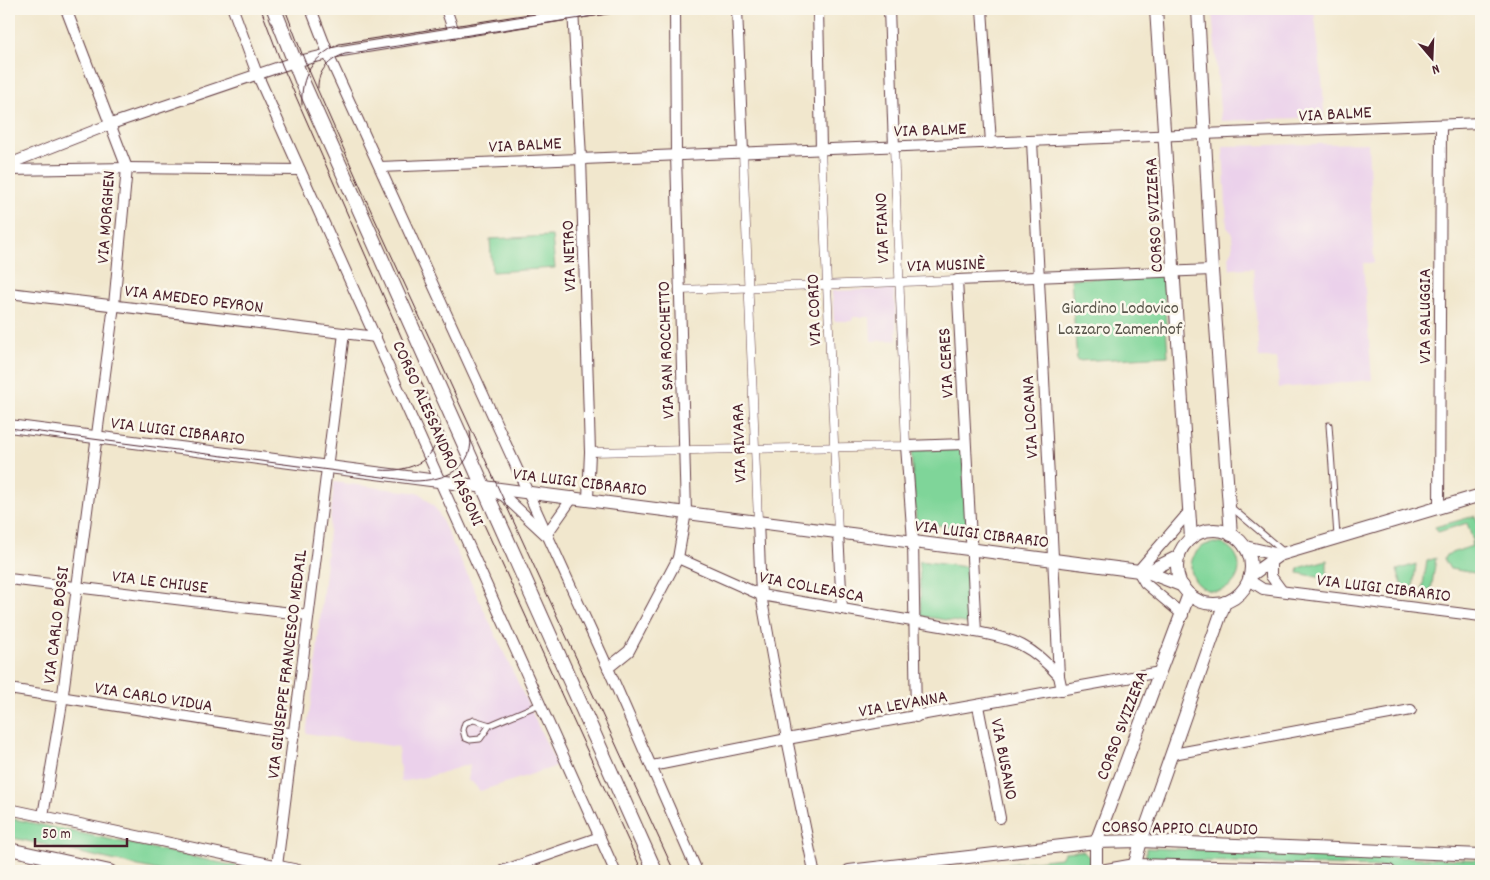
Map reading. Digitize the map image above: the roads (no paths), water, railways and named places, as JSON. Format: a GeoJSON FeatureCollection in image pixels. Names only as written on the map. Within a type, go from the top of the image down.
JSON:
{"type":"FeatureCollection","features":[{"type":"Feature","properties":{"kind":"main road","name":"CORSO ALESSANDRO TASSONI"},"geometry":{"type":"LineString","coordinates":[[274,9],[294,62],[655,871]]}},
{"type":"Feature","properties":{"kind":"street","name":"VIA MORGHEN"},"geometry":{"type":"LineString","coordinates":[[66,9],[127,168],[114,305],[95,437]]}},
{"type":"Feature","properties":{"kind":"street","name":"CORSO ALESSANDRO TASSONI"},"geometry":{"type":"LineString","coordinates":[[233,9],[257,74],[615,871]]}},
{"type":"Feature","properties":{"kind":"street"},"geometry":{"type":"LineString","coordinates":[[311,9],[328,54],[608,668],[696,871]]}},
{"type":"Feature","properties":{"kind":"street"},"geometry":{"type":"LineString","coordinates":[[446,9],[454,32]]}},
{"type":"Feature","properties":{"kind":"street"},"geometry":{"type":"LineString","coordinates":[[9,164],[111,124],[294,62],[328,54],[574,11],[602,9]]}},
{"type":"Feature","properties":{"kind":"street","name":"VIA SAN ROCCHETTO"},"geometry":{"type":"LineString","coordinates":[[608,668],[629,651],[678,558],[686,512],[676,154],[675,9]]}},
{"type":"Feature","properties":{"kind":"street","name":"VIA RIVARA"},"geometry":{"type":"LineString","coordinates":[[737,9],[761,595],[786,739],[814,871]]}},
{"type":"Feature","properties":{"kind":"street","name":"VIA CORIO"},"geometry":{"type":"LineString","coordinates":[[818,9],[821,149],[842,609]]}},
{"type":"Feature","properties":{"kind":"street","name":"VIA FIANO"},"geometry":{"type":"LineString","coordinates":[[890,9],[906,446]]}},
{"type":"Feature","properties":{"kind":"street"},"geometry":{"type":"LineString","coordinates":[[982,9],[991,143]]}},
{"type":"Feature","properties":{"kind":"street","name":"CORSO SVIZZERA"},"geometry":{"type":"LineString","coordinates":[[1156,9],[1166,136],[1191,538]]}},
{"type":"Feature","properties":{"kind":"street"},"geometry":{"type":"LineString","coordinates":[[1198,9],[1207,135],[1212,270],[1231,535]]}},
{"type":"Feature","properties":{"kind":"street","name":"VIA NETRO"},"geometry":{"type":"LineString","coordinates":[[574,11],[581,158],[590,452],[588,499]]}},
{"type":"Feature","properties":{"kind":"street","name":"VIA BALME"},"geometry":{"type":"LineString","coordinates":[[380,167],[1481,123]]}},
{"type":"Feature","properties":{"kind":"street","name":"VIA SALUGGIA"},"geometry":{"type":"LineString","coordinates":[[1439,507],[1441,124]]}},
{"type":"Feature","properties":{"kind":"street","name":"VIA LOCANA"},"geometry":{"type":"LineString","coordinates":[[1032,141],[1054,560],[1058,676],[1062,690]]}},
{"type":"Feature","properties":{"kind":"street"},"geometry":{"type":"LineString","coordinates":[[9,170],[127,168],[300,170]]}},
{"type":"Feature","properties":{"kind":"street","name":"VIA MUSINÈ"},"geometry":{"type":"LineString","coordinates":[[680,290],[1212,270]]}},
{"type":"Feature","properties":{"kind":"street","name":"VIA CERES"},"geometry":{"type":"LineString","coordinates":[[957,280],[970,549],[976,632]]}},
{"type":"Feature","properties":{"kind":"street","name":"VIA AMEDEO PEYRON"},"geometry":{"type":"LineString","coordinates":[[9,293],[376,337]]}},
{"type":"Feature","properties":{"kind":"street","name":"VIA GIUSEPPE FRANCESCO MEDAIL"},"geometry":{"type":"LineString","coordinates":[[277,866],[344,333]]}},
{"type":"Feature","properties":{"kind":"street","name":"VIA LUIGI CIBRARIO"},"geometry":{"type":"LineString","coordinates":[[9,426],[327,467],[439,479],[1142,572],[1186,590]]}},
{"type":"Feature","properties":{"kind":"street","name":"VIA CARLO BOSSI"},"geometry":{"type":"LineString","coordinates":[[43,816],[62,698],[95,437]]}},
{"type":"Feature","properties":{"kind":"street"},"geometry":{"type":"LineString","coordinates":[[590,452],[966,444]]}},
{"type":"Feature","properties":{"kind":"street"},"geometry":{"type":"LineString","coordinates":[[906,446],[913,541],[916,717]]}},
{"type":"Feature","properties":{"kind":"street","name":"CORSO ALESSANDRO TASSONI"},"geometry":{"type":"LineString","coordinates":[[482,486],[504,496],[546,535]]}},
{"type":"Feature","properties":{"kind":"street"},"geometry":{"type":"LineString","coordinates":[[1249,578],[1278,556],[1481,495]]}},
{"type":"Feature","properties":{"kind":"street"},"geometry":{"type":"LineString","coordinates":[[546,535],[573,497]]}},
{"type":"Feature","properties":{"kind":"street"},"geometry":{"type":"LineString","coordinates":[[1142,572],[1189,512]]}},
{"type":"Feature","properties":{"kind":"street"},"geometry":{"type":"LineString","coordinates":[[1211,531],[1231,535],[1245,548],[1251,566],[1249,578],[1240,594],[1225,602],[1206,603],[1186,590],[1177,566],[1179,556],[1191,538],[1211,531]]}},
{"type":"Feature","properties":{"kind":"street"},"geometry":{"type":"LineString","coordinates":[[1245,548],[1278,556]]}},
{"type":"Feature","properties":{"kind":"street"},"geometry":{"type":"LineString","coordinates":[[1142,572],[1179,556]]}},
{"type":"Feature","properties":{"kind":"street"},"geometry":{"type":"LineString","coordinates":[[1278,556],[1271,576],[1282,592]]}},
{"type":"Feature","properties":{"kind":"street","name":"VIA COLLEASCA"},"geometry":{"type":"LineString","coordinates":[[678,558],[761,595],[976,632]]}},
{"type":"Feature","properties":{"kind":"street"},"geometry":{"type":"LineString","coordinates":[[1142,572],[1145,583],[1183,615]]}},
{"type":"Feature","properties":{"kind":"street","name":"VIA LUIGI CIBRARIO"},"geometry":{"type":"LineString","coordinates":[[1249,578],[1256,586],[1282,592],[1481,616]]}},
{"type":"Feature","properties":{"kind":"street","name":"VIA LE CHIUSE"},"geometry":{"type":"LineString","coordinates":[[9,579],[308,615]]}},
{"type":"Feature","properties":{"kind":"street","name":"CORSO SVIZZERA"},"geometry":{"type":"LineString","coordinates":[[1096,871],[1096,842],[1183,615],[1186,590]]}},
{"type":"Feature","properties":{"kind":"street"},"geometry":{"type":"LineString","coordinates":[[1134,868],[1141,841],[1225,602]]}},
{"type":"Feature","properties":{"kind":"street"},"geometry":{"type":"LineString","coordinates":[[976,632],[1002,637],[1023,644],[1045,662],[1058,676]]}},
{"type":"Feature","properties":{"kind":"street","name":"VIA LEVANNA"},"geometry":{"type":"LineString","coordinates":[[652,766],[786,739],[1160,672]]}},
{"type":"Feature","properties":{"kind":"street","name":"VIA CARLO VIDUA"},"geometry":{"type":"LineString","coordinates":[[9,689],[295,734]]}},
{"type":"Feature","properties":{"kind":"street","name":"VIA BUSANO"},"geometry":{"type":"LineString","coordinates":[[978,706],[1000,818]]}},
{"type":"Feature","properties":{"kind":"street"},"geometry":{"type":"LineString","coordinates":[[1173,754],[1411,710]]}},
{"type":"Feature","properties":{"kind":"street"},"geometry":{"type":"LineString","coordinates":[[9,809],[303,871]]}},
{"type":"Feature","properties":{"kind":"street"},"geometry":{"type":"LineString","coordinates":[[502,871],[600,837]]}},
{"type":"Feature","properties":{"kind":"street","name":"CORSO APPIO CLAUDIO"},"geometry":{"type":"LineString","coordinates":[[849,871],[1096,842],[1141,841],[1481,855]]}},
{"type":"Feature","properties":{"kind":"street"},"geometry":{"type":"LineString","coordinates":[[9,848],[110,871]]}},
{"type":"Feature","properties":{"kind":"street"},"geometry":{"type":"LineString","coordinates":[[44,871],[47,857]]}},
{"type":"Feature","properties":{"kind":"street"},"geometry":{"type":"LineString","coordinates":[[1101,871],[1134,868],[1389,871]]}},
{"type":"Feature","properties":{"kind":"lane"},"geometry":{"type":"LineString","coordinates":[[1329,425],[1338,537]]}},
{"type":"Feature","properties":{"kind":"lane"},"geometry":{"type":"LineString","coordinates":[[1229,505],[1278,556]]}},
{"type":"Feature","properties":{"kind":"lane"},"geometry":{"type":"LineString","coordinates":[[490,725],[474,720],[465,723],[465,738],[470,740],[480,739],[490,725],[540,704]]}},
{"type":"Feature","properties":{"kind":"tram line"},"geometry":{"type":"LineString","coordinates":[[261,9],[282,65],[476,507],[642,871]]}},
{"type":"Feature","properties":{"kind":"tram line"},"geometry":{"type":"LineString","coordinates":[[285,9],[304,59],[367,202],[674,871]]}},
{"type":"Feature","properties":{"kind":"tram line"},"geometry":{"type":"LineString","coordinates":[[302,105],[303,85],[310,68],[322,55],[339,44],[561,9]]}},
{"type":"Feature","properties":{"kind":"tram line"},"geometry":{"type":"LineString","coordinates":[[318,88],[322,71],[334,59],[345,54],[640,9]]}},
{"type":"Feature","properties":{"kind":"tram line"},"geometry":{"type":"LineString","coordinates":[[380,470],[402,469],[422,461],[435,446],[438,436],[438,424]]}},
{"type":"Feature","properties":{"kind":"tram line"},"geometry":{"type":"LineString","coordinates":[[9,428],[413,481],[436,479],[447,475],[463,464],[471,444],[470,431]]}},
{"type":"Feature","properties":{"kind":"park label","name":"Giardino Lodovico Lazzaro Zamenhof"},"geometry":{"type":"Point","coordinates":[1120,317]}}]}
